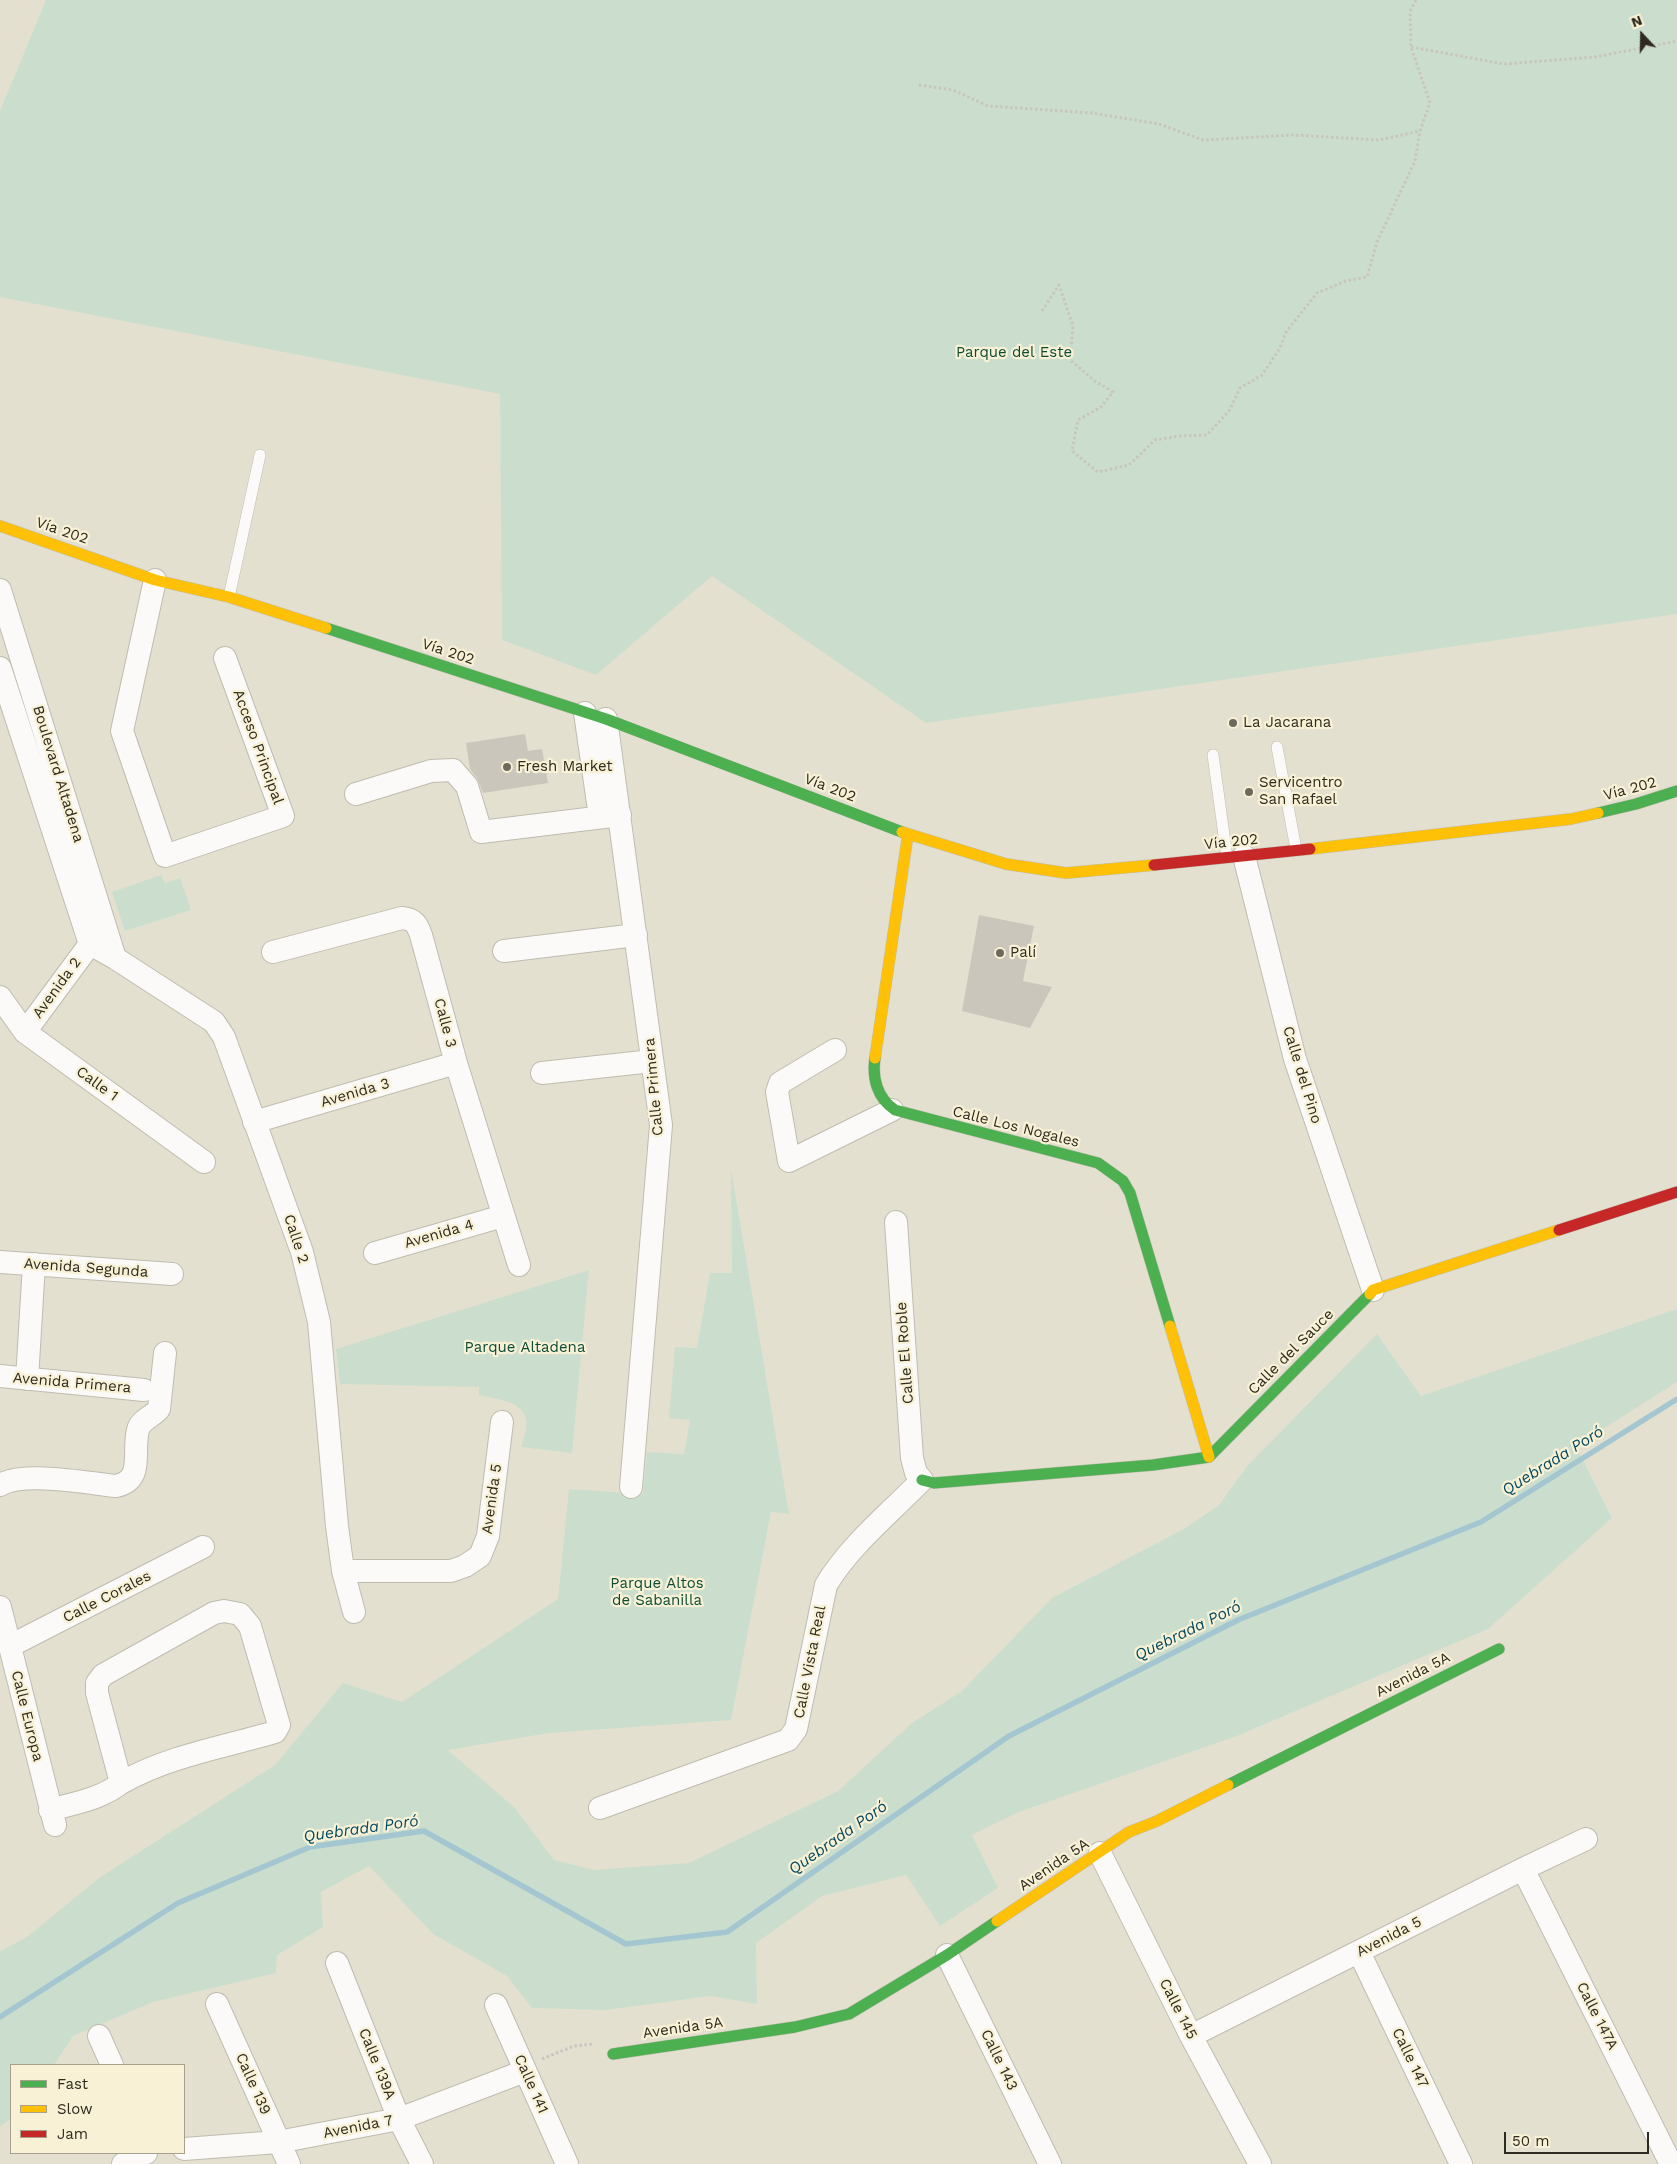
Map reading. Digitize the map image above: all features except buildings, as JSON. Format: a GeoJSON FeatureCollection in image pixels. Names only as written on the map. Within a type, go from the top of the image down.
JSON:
{"type":"FeatureCollection","features":[{"type":"Feature","properties":{"kind":"street","name":"Vía 202"},"geometry":{"type":"LineString","coordinates":[[0,526],[155,580],[229,597],[606,719],[908,834],[1006,864],[1066,873],[1235,857],[1571,819],[1636,804],[1677,791]]}},
{"type":"Feature","properties":{"kind":"street","name":"Acceso Principal"},"geometry":{"type":"LineString","coordinates":[[155,580],[122,731],[166,856],[283,816],[224,658]]}},
{"type":"Feature","properties":{"kind":"street","name":"Boulevard Altadena"},"geometry":{"type":"LineString","coordinates":[[0,590],[7,638],[51,788],[90,944]]}},
{"type":"Feature","properties":{"kind":"street","name":"Boulevard Altadena"},"geometry":{"type":"LineString","coordinates":[[0,668],[51,788],[115,958]]}},
{"type":"Feature","properties":{"kind":"street","name":"Calle Primera"},"geometry":{"type":"LineString","coordinates":[[585,713],[636,935],[661,1125],[631,1487]]}},
{"type":"Feature","properties":{"kind":"street","name":"Calle Primera"},"geometry":{"type":"LineString","coordinates":[[606,719],[610,816]]}},
{"type":"Feature","properties":{"kind":"street"},"geometry":{"type":"LineString","coordinates":[[356,794],[431,771],[444,769],[453,770],[467,786],[481,832],[610,816]]}},
{"type":"Feature","properties":{"kind":"street"},"geometry":{"type":"LineString","coordinates":[[835,1050],[780,1084],[777,1092],[789,1161],[892,1110],[882,1099],[876,1087],[873,1071],[908,834]]}},
{"type":"Feature","properties":{"kind":"street","name":"Calle del Pino"},"geometry":{"type":"LineString","coordinates":[[1235,857],[1295,1059],[1374,1290]]}},
{"type":"Feature","properties":{"kind":"street","name":"Calle 3"},"geometry":{"type":"LineString","coordinates":[[273,952],[389,920],[410,919],[416,924],[422,935],[456,1063],[520,1265]]}},
{"type":"Feature","properties":{"kind":"street"},"geometry":{"type":"LineString","coordinates":[[504,951],[636,935]]}},
{"type":"Feature","properties":{"kind":"street","name":"Calle 2"},"geometry":{"type":"LineString","coordinates":[[90,944],[214,1022],[224,1037],[302,1252],[319,1322],[337,1526],[343,1571],[354,1612]]}},
{"type":"Feature","properties":{"kind":"street","name":"Avenida 2"},"geometry":{"type":"LineString","coordinates":[[25,1032],[90,944]]}},
{"type":"Feature","properties":{"kind":"street","name":"Calle 1"},"geometry":{"type":"LineString","coordinates":[[0,997],[25,1032],[204,1162]]}},
{"type":"Feature","properties":{"kind":"street"},"geometry":{"type":"LineString","coordinates":[[542,1073],[652,1061]]}},
{"type":"Feature","properties":{"kind":"street","name":"Avenida 3"},"geometry":{"type":"LineString","coordinates":[[254,1122],[456,1063]]}},
{"type":"Feature","properties":{"kind":"street","name":"Calle Los Nogales"},"geometry":{"type":"LineString","coordinates":[[892,1110],[1098,1163],[1123,1181],[1130,1193],[1209,1457]]}},
{"type":"Feature","properties":{"kind":"street","name":"Calle del Sauce"},"geometry":{"type":"LineString","coordinates":[[1209,1457],[1374,1290],[1677,1192]]}},
{"type":"Feature","properties":{"kind":"street","name":"Avenida 4"},"geometry":{"type":"LineString","coordinates":[[375,1253],[503,1216]]}},
{"type":"Feature","properties":{"kind":"street","name":"Calle El Roble"},"geometry":{"type":"LineString","coordinates":[[896,1222],[912,1458],[916,1473],[922,1480]]}},
{"type":"Feature","properties":{"kind":"street","name":"Avenida Segunda"},"geometry":{"type":"LineString","coordinates":[[0,1262],[172,1274]]}},
{"type":"Feature","properties":{"kind":"street"},"geometry":{"type":"LineString","coordinates":[[27,1379],[34,1264]]}},
{"type":"Feature","properties":{"kind":"street"},"geometry":{"type":"LineString","coordinates":[[0,1485],[11,1480],[28,1478],[116,1486],[130,1480],[134,1474],[138,1430],[141,1422],[159,1409],[165,1353]]}},
{"type":"Feature","properties":{"kind":"street","name":"Avenida Primera"},"geometry":{"type":"LineString","coordinates":[[0,1376],[144,1390]]}},
{"type":"Feature","properties":{"kind":"street","name":"Avenida 5"},"geometry":{"type":"LineString","coordinates":[[343,1571],[451,1571],[465,1566],[480,1556],[488,1536],[502,1422]]}},
{"type":"Feature","properties":{"kind":"street"},"geometry":{"type":"LineString","coordinates":[[922,1480],[934,1483],[1152,1465],[1209,1457]]}},
{"type":"Feature","properties":{"kind":"street","name":"Calle Vista Real"},"geometry":{"type":"LineString","coordinates":[[600,1808],[788,1740],[796,1729],[826,1585],[835,1570],[853,1550],[922,1480]]}},
{"type":"Feature","properties":{"kind":"street","name":"Calle Corales"},"geometry":{"type":"LineString","coordinates":[[10,1646],[203,1547]]}},
{"type":"Feature","properties":{"kind":"street","name":"Calle Europa"},"geometry":{"type":"LineString","coordinates":[[0,1607],[53,1818],[112,1790],[121,1783]]}},
{"type":"Feature","properties":{"kind":"street"},"geometry":{"type":"LineString","coordinates":[[224,1611],[240,1614],[250,1626],[279,1725],[278,1729],[275,1732],[161,1764],[140,1772],[121,1783],[97,1693],[96,1688],[99,1678],[214,1614],[224,1611]]}},
{"type":"Feature","properties":{"kind":"street","name":"Avenida 5A"},"geometry":{"type":"LineString","coordinates":[[613,2054],[795,2027],[849,2014],[947,1955],[1130,1832],[1157,1821],[1498,1649]]}},
{"type":"Feature","properties":{"kind":"street","name":"Avenida 5"},"geometry":{"type":"LineString","coordinates":[[1191,2036],[1523,1868],[1586,1839]]}},
{"type":"Feature","properties":{"kind":"street","name":"Calle 145"},"geometry":{"type":"LineString","coordinates":[[1100,1852],[1191,2036],[1260,2164]]}},
{"type":"Feature","properties":{"kind":"street","name":"Calle 147A"},"geometry":{"type":"LineString","coordinates":[[1523,1868],[1671,2164]]}},
{"type":"Feature","properties":{"kind":"street","name":"Calle 147"},"geometry":{"type":"LineString","coordinates":[[1359,1952],[1460,2164]]}},
{"type":"Feature","properties":{"kind":"street","name":"Calle 143"},"geometry":{"type":"LineString","coordinates":[[947,1955],[1050,2164]]}},
{"type":"Feature","properties":{"kind":"street","name":"Calle 139A"},"geometry":{"type":"LineString","coordinates":[[337,1963],[399,2119],[422,2164]]}},
{"type":"Feature","properties":{"kind":"street","name":"Calle 139"},"geometry":{"type":"LineString","coordinates":[[217,2004],[289,2164]]}},
{"type":"Feature","properties":{"kind":"street","name":"Calle 141"},"geometry":{"type":"LineString","coordinates":[[496,2005],[566,2164]]}},
{"type":"Feature","properties":{"kind":"street"},"geometry":{"type":"LineString","coordinates":[[99,2036],[112,2064]]}},
{"type":"Feature","properties":{"kind":"street","name":"Avenida 7"},"geometry":{"type":"LineString","coordinates":[[185,2149],[278,2142],[399,2119],[524,2069]]}},
{"type":"Feature","properties":{"kind":"street"},"geometry":{"type":"LineString","coordinates":[[123,2164],[146,2154]]}},
{"type":"Feature","properties":{"kind":"lane"},"geometry":{"type":"LineString","coordinates":[[229,597],[260,455]]}},
{"type":"Feature","properties":{"kind":"lane"},"geometry":{"type":"LineString","coordinates":[[1278,747],[1296,849]]}},
{"type":"Feature","properties":{"kind":"lane"},"geometry":{"type":"LineString","coordinates":[[1213,755],[1235,857]]}},
{"type":"Feature","properties":{"kind":"path"},"geometry":{"type":"LineString","coordinates":[[1042,311],[1059,285],[1073,326],[1070,360],[1094,381],[1113,392],[1100,407],[1078,420],[1072,451],[1098,472],[1129,466],[1155,440],[1179,436],[1207,435],[1229,411],[1240,388],[1262,375],[1280,348],[1286,332],[1317,293],[1346,281],[1367,277],[1377,242],[1415,161],[1420,132],[1430,102],[1412,47],[1410,11],[1416,0]]}},
{"type":"Feature","properties":{"kind":"path"},"geometry":{"type":"LineString","coordinates":[[1412,47],[1504,64],[1595,57],[1677,41]]}},
{"type":"Feature","properties":{"kind":"path"},"geometry":{"type":"LineString","coordinates":[[919,85],[953,90],[988,106],[1092,113],[1159,124],[1203,140],[1293,135],[1379,140],[1420,132]]}},
{"type":"Feature","properties":{"kind":"path"},"geometry":{"type":"LineString","coordinates":[[524,2069],[574,2046],[588,2044],[596,2046],[605,2055],[613,2054]]}},
{"type":"Feature","properties":{"kind":"green space","name":"Parque del Este"},"geometry":{"type":"Polygon","coordinates":[[[46,0],[1677,0],[1677,614],[926,723],[712,576],[596,675],[502,640],[500,394],[0,297],[0,111],[46,0]]]}},
{"type":"Feature","properties":{"kind":"green space"},"geometry":{"type":"Polygon","coordinates":[[[161,875],[165,883],[180,878],[191,910],[125,931],[112,892],[161,875]]]}},
{"type":"Feature","properties":{"kind":"green space","name":"Parque Altos de Sabanilla"},"geometry":{"type":"Polygon","coordinates":[[[731,1168],[789,1514],[771,1512],[731,1720],[549,1733],[448,1750],[515,1808],[554,1860],[594,1870],[689,1863],[838,1791],[912,1723],[962,1691],[1052,1598],[1184,1529],[1219,1505],[1248,1465],[1377,1334],[1421,1396],[1677,1309],[1677,1382],[1576,1446],[1612,1518],[1488,1629],[1237,1736],[1019,1812],[972,1835],[998,1888],[940,1926],[906,1875],[822,1896],[756,1943],[757,2004],[710,1996],[606,2010],[532,2008],[507,1976],[433,1934],[369,1866],[321,1892],[323,1927],[277,1955],[276,1973],[153,2002],[73,2036],[55,2064],[10,2064],[10,2120],[0,2126],[0,1951],[27,1937],[99,1878],[275,1765],[343,1683],[402,1702],[558,1599],[569,1489],[643,1494],[647,1452],[684,1454],[690,1420],[669,1418],[675,1347],[697,1348],[710,1273],[732,1273],[731,1168]]]}},
{"type":"Feature","properties":{"kind":"green space","name":"Parque Altadena"},"geometry":{"type":"Polygon","coordinates":[[[589,1270],[572,1453],[521,1447],[526,1422],[524,1414],[512,1403],[479,1395],[479,1387],[340,1384],[336,1349],[589,1270]]]}},
{"type":"Feature","properties":{"kind":"waterway","name":"Quebrada Poró"},"geometry":{"type":"LineString","coordinates":[[0,2017],[178,1903],[310,1847],[424,1831],[626,1944],[727,1932],[1009,1736],[1238,1620],[1481,1522],[1677,1399]]}},
{"type":"Feature","properties":{"kind":"traffic: fast"},"geometry":{"type":"LineString","coordinates":[[326,628],[606,719],[902,832]]}},
{"type":"Feature","properties":{"kind":"traffic: fast"},"geometry":{"type":"LineString","coordinates":[[1598,813],[1636,804],[1677,791]]}},
{"type":"Feature","properties":{"kind":"traffic: fast"},"geometry":{"type":"LineString","coordinates":[[875,1058],[874,1073],[877,1087],[884,1100],[895,1110],[1098,1163],[1123,1181],[1130,1193],[1170,1326]]}},
{"type":"Feature","properties":{"kind":"traffic: fast"},"geometry":{"type":"LineString","coordinates":[[922,1480],[934,1483],[1153,1465],[1209,1457],[1370,1294]]}},
{"type":"Feature","properties":{"kind":"traffic: fast"},"geometry":{"type":"LineString","coordinates":[[1228,1785],[1499,1649]]}},
{"type":"Feature","properties":{"kind":"traffic: fast"},"geometry":{"type":"LineString","coordinates":[[613,2054],[795,2027],[849,2014],[947,1955],[997,1921]]}},
{"type":"Feature","properties":{"kind":"traffic: slow"},"geometry":{"type":"LineString","coordinates":[[0,526],[155,580],[229,597],[326,628]]}},
{"type":"Feature","properties":{"kind":"traffic: slow"},"geometry":{"type":"LineString","coordinates":[[1310,849],[1571,819],[1598,813]]}},
{"type":"Feature","properties":{"kind":"traffic: slow"},"geometry":{"type":"LineString","coordinates":[[902,832],[1006,864],[1066,873],[1154,865]]}},
{"type":"Feature","properties":{"kind":"traffic: slow"},"geometry":{"type":"LineString","coordinates":[[875,1058],[908,834]]}},
{"type":"Feature","properties":{"kind":"traffic: slow"},"geometry":{"type":"LineString","coordinates":[[1370,1294],[1373,1290],[1559,1230]]}},
{"type":"Feature","properties":{"kind":"traffic: slow"},"geometry":{"type":"LineString","coordinates":[[1170,1326],[1209,1457]]}},
{"type":"Feature","properties":{"kind":"traffic: slow"},"geometry":{"type":"LineString","coordinates":[[997,1921],[1129,1832],[1157,1821],[1228,1785]]}},
{"type":"Feature","properties":{"kind":"traffic: jam"},"geometry":{"type":"LineString","coordinates":[[1154,865],[1310,849]]}},
{"type":"Feature","properties":{"kind":"traffic: jam"},"geometry":{"type":"LineString","coordinates":[[1559,1230],[1677,1192]]}},
{"type":"Feature","properties":{"kind":"place","name":"La Jacarana"},"geometry":{"type":"Point","coordinates":[1233,723]}},
{"type":"Feature","properties":{"kind":"place","name":"Fresh Market"},"geometry":{"type":"Point","coordinates":[507,767]}},
{"type":"Feature","properties":{"kind":"place","name":"Servicentro San Rafael"},"geometry":{"type":"Point","coordinates":[1249,792]}},
{"type":"Feature","properties":{"kind":"place","name":"Palí"},"geometry":{"type":"Point","coordinates":[1000,953]}}]}
